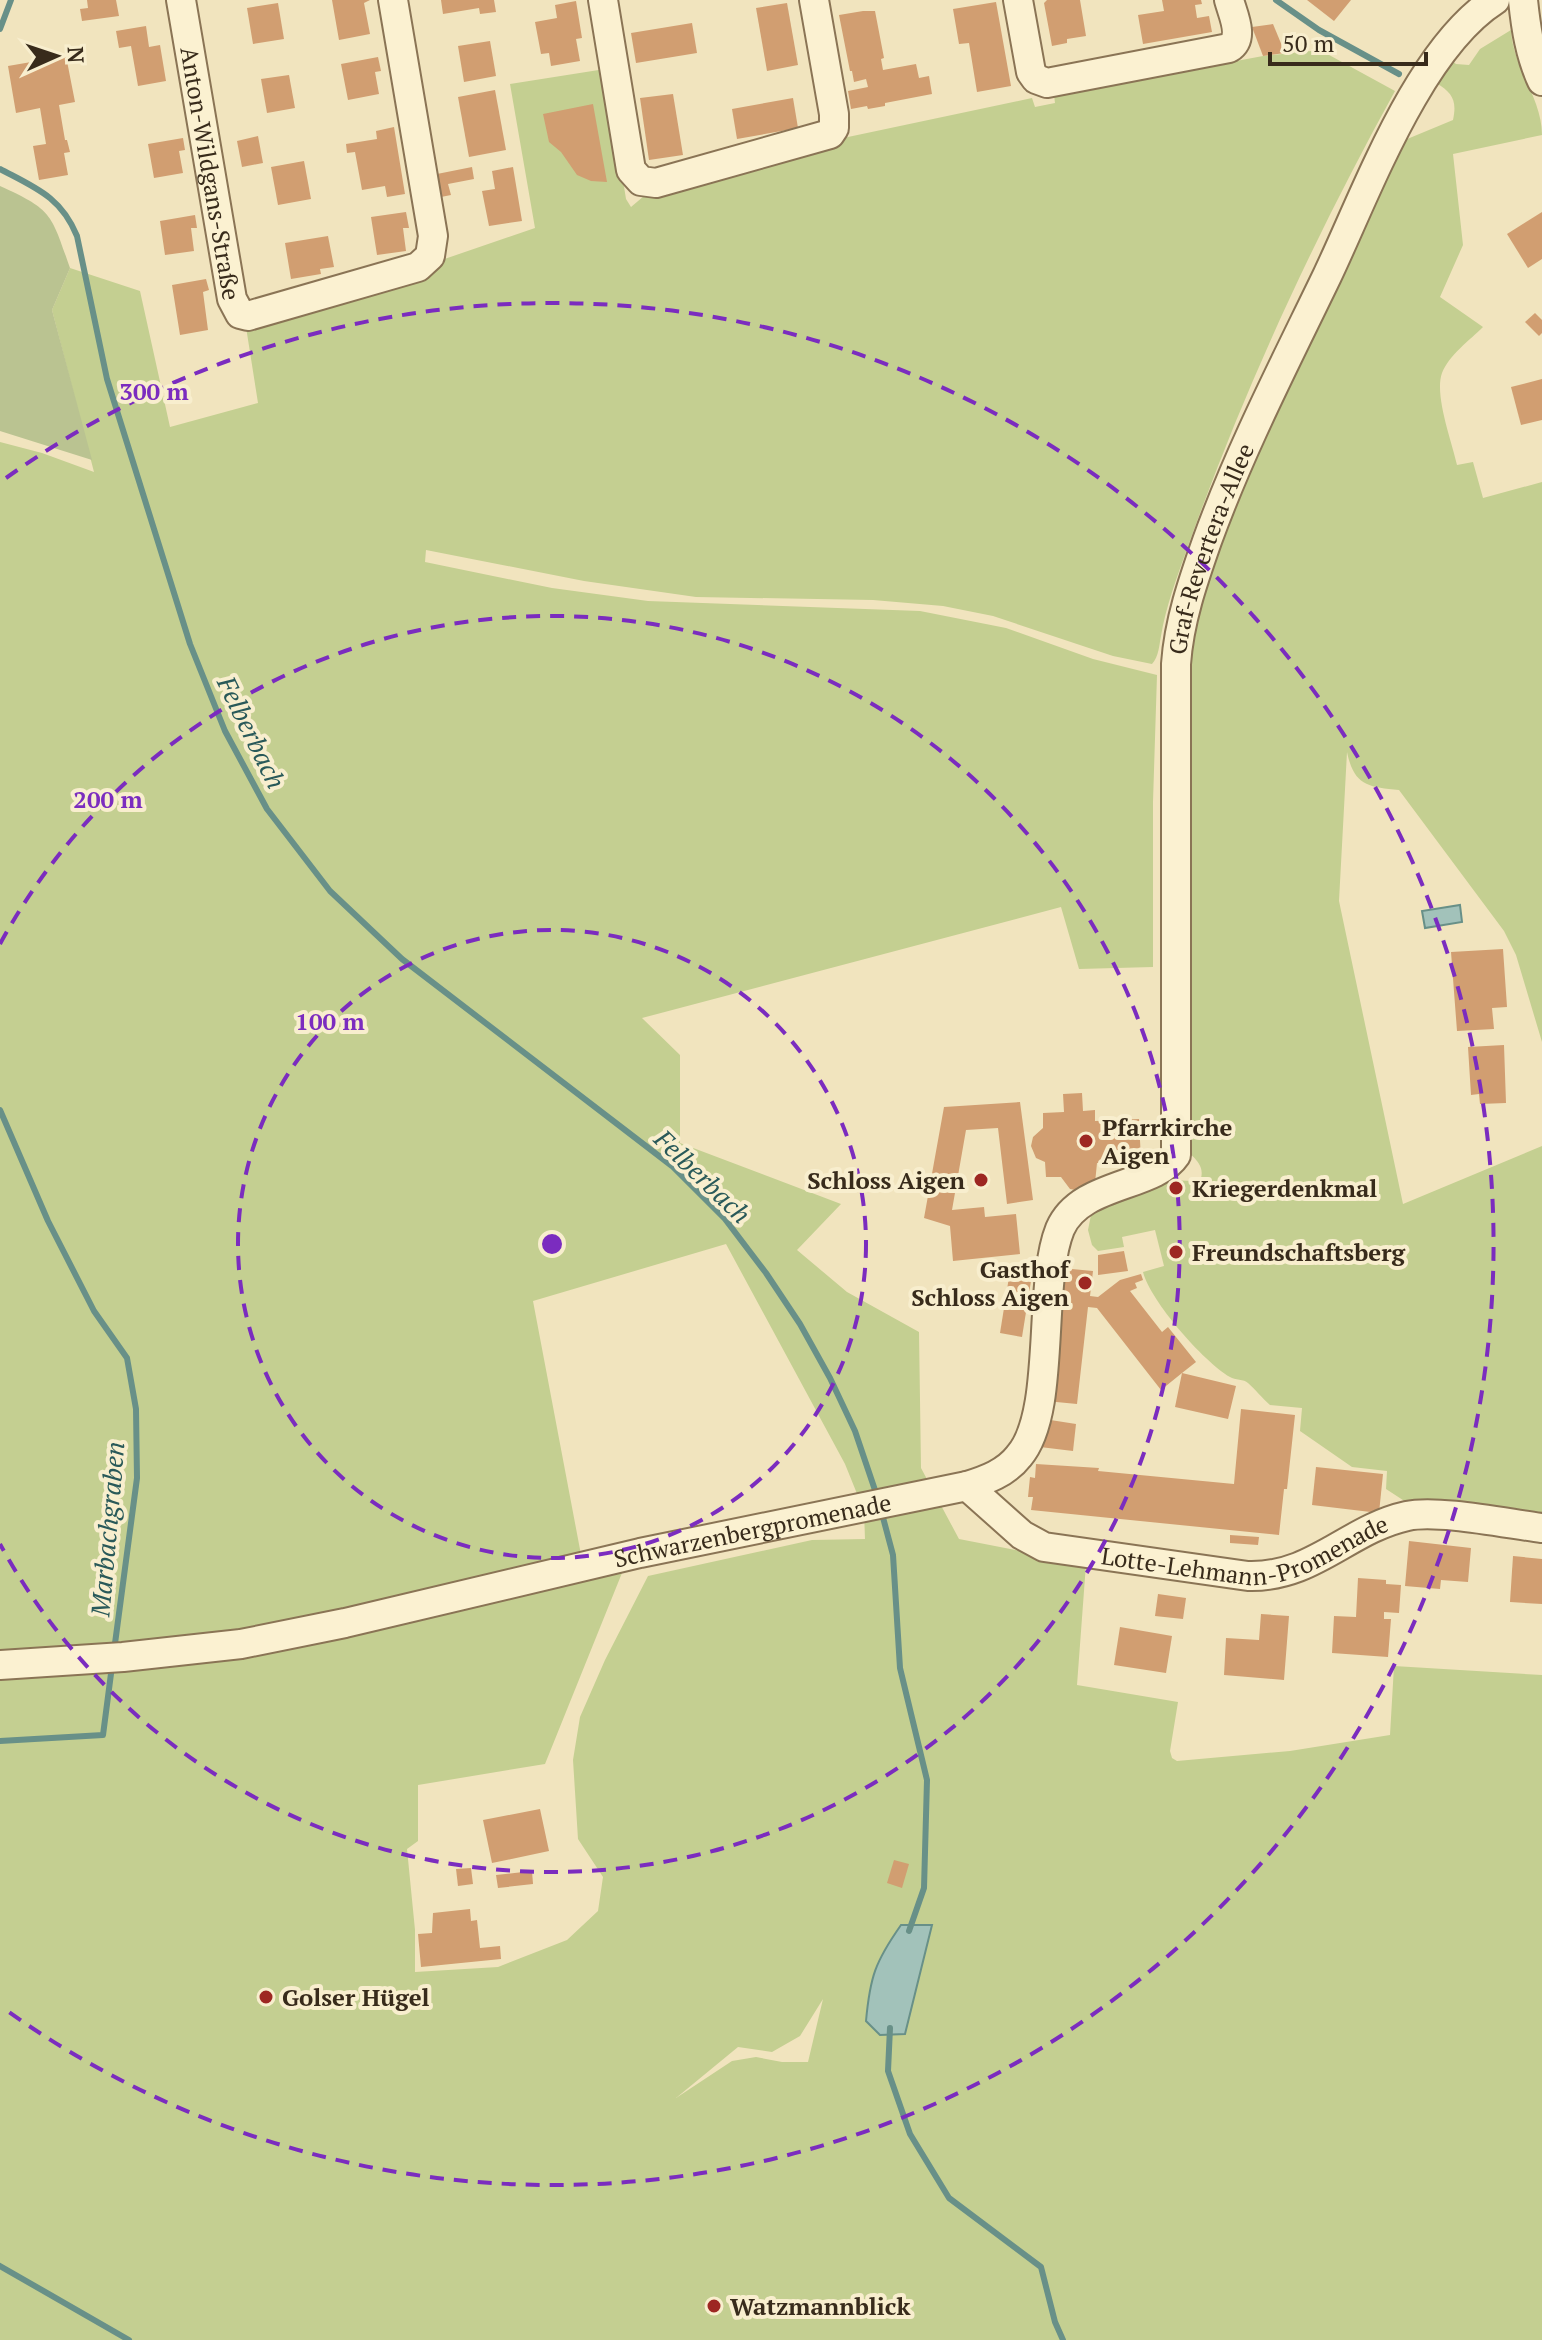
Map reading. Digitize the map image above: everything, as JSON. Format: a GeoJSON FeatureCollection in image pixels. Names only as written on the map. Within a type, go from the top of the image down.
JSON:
{"type":"FeatureCollection","features":[{"type":"Feature","properties":{"kind":"street","name":"Anton-Wildgans-Straße"},"geometry":{"type":"LineString","coordinates":[[181,0],[232,299],[240,314],[248,316],[418,267],[430,256],[433,236],[393,0]]}},
{"type":"Feature","properties":{"kind":"street"},"geometry":{"type":"LineString","coordinates":[[603,0],[631,170],[641,181],[656,183],[830,134],[834,128],[834,114],[814,0]]}},
{"type":"Feature","properties":{"kind":"street"},"geometry":{"type":"LineString","coordinates":[[1018,0],[1031,72],[1036,79],[1047,83],[1229,48],[1235,45],[1238,38],[1229,0]]}},
{"type":"Feature","properties":{"kind":"street","name":"Graf-Revertera-Allee"},"geometry":{"type":"LineString","coordinates":[[1169,1163],[1176,1155],[1176,664],[1181,626],[1193,580],[1234,471],[1389,139],[1456,35],[1473,16],[1495,0]]}},
{"type":"Feature","properties":{"kind":"street"},"geometry":{"type":"LineString","coordinates":[[1523,0],[1527,37],[1542,81]]}},
{"type":"Feature","properties":{"kind":"street","name":"Schwarzenbergpromenade"},"geometry":{"type":"LineString","coordinates":[[0,1665],[231,1646],[640,1553],[967,1486],[994,1477],[1019,1457],[1030,1440],[1038,1409],[1055,1250],[1066,1218],[1092,1197],[1169,1163]]}},
{"type":"Feature","properties":{"kind":"street","name":"Lotte-Lehmann-Promenade"},"geometry":{"type":"LineString","coordinates":[[967,1486],[1022,1535],[1044,1547],[1248,1576],[1268,1576],[1298,1569],[1367,1532],[1409,1515],[1435,1515],[1542,1528]]}},
{"type":"Feature","properties":{"kind":"green space"},"geometry":{"type":"Polygon","coordinates":[[[1511,30],[1517,57],[1541,121],[1542,135],[1453,154],[1463,245],[1440,297],[1483,327],[1445,366],[1440,393],[1457,465],[1473,462],[1483,498],[1542,482],[1542,1042],[1516,955],[1504,931],[1399,790],[1370,785],[1358,778],[1347,752],[1339,901],[1403,1204],[1542,1146],[1542,1520],[1409,1504],[1386,1489],[1387,1471],[1352,1467],[1300,1431],[1302,1408],[1270,1405],[1248,1383],[1230,1377],[1193,1345],[1156,1299],[1143,1272],[1164,1266],[1155,1230],[1122,1237],[1124,1247],[1098,1251],[1092,1245],[1088,1230],[1091,1215],[1100,1205],[1167,1180],[1194,1181],[1201,1178],[1202,1173],[1199,1164],[1183,1145],[1189,626],[1216,540],[1400,142],[1453,120],[1452,98],[1436,83],[1450,59],[1456,64],[1469,65],[1480,49],[1511,30]]]}},
{"type":"Feature","properties":{"kind":"green space"},"geometry":{"type":"Polygon","coordinates":[[[1320,50],[1395,91],[1336,202],[1256,373],[1183,560],[1152,664],[1113,656],[993,616],[943,606],[873,600],[696,597],[584,581],[426,550],[425,562],[552,588],[648,601],[920,611],[1006,628],[1093,659],[1157,675],[1153,967],[1079,969],[1061,907],[642,1018],[680,1055],[680,1143],[841,1204],[797,1250],[847,1292],[919,1332],[921,1468],[959,1539],[1086,1564],[1077,1685],[1178,1702],[1170,1751],[1172,1758],[1177,1761],[1290,1751],[1390,1735],[1394,1666],[1542,1675],[1542,2340],[0,2340],[0,442],[94,472],[52,310],[70,268],[140,291],[170,427],[258,403],[246,327],[535,228],[510,84],[605,69],[626,199],[631,207],[644,196],[808,153],[848,137],[1032,98],[1035,107],[1055,103],[1054,95],[1263,56],[1320,50]],[[726,1244],[533,1301],[582,1560],[131,1664],[624,1568],[545,1764],[418,1785],[418,1841],[407,1849],[415,1930],[415,1972],[498,1967],[567,1940],[598,1911],[603,1877],[578,1839],[573,1760],[580,1717],[648,1576],[812,1540],[865,1539],[864,1511],[845,1464],[726,1244]],[[823,1999],[800,2036],[772,2052],[738,2047],[676,2098],[732,2061],[756,2057],[782,2062],[808,2062],[823,1999]]]}},
{"type":"Feature","properties":{"kind":"green space"},"geometry":{"type":"Polygon","coordinates":[[[0,186],[31,201],[48,216],[70,268],[52,310],[92,460],[0,431],[0,186]]]}},
{"type":"Feature","properties":{"kind":"water"},"geometry":{"type":"Polygon","coordinates":[[[1460,905],[1462,922],[1425,928],[1422,911],[1460,905]]]}},
{"type":"Feature","properties":{"kind":"water"},"geometry":{"type":"Polygon","coordinates":[[[901,1925],[932,1925],[905,2034],[880,2035],[866,2021],[870,1993],[875,1970],[901,1925]]]}},
{"type":"Feature","properties":{"kind":"building"},"geometry":{"type":"Polygon","coordinates":[[[87,0],[116,0],[119,16],[82,21],[80,9],[88,8],[87,0]]]}},
{"type":"Feature","properties":{"kind":"building"},"geometry":{"type":"Polygon","coordinates":[[[332,0],[370,0],[364,3],[370,34],[339,40],[332,0]]]}},
{"type":"Feature","properties":{"kind":"building"},"geometry":{"type":"Polygon","coordinates":[[[441,0],[494,0],[496,12],[480,14],[479,8],[443,14],[441,0]]]}},
{"type":"Feature","properties":{"kind":"building"},"geometry":{"type":"Polygon","coordinates":[[[1047,0],[1080,0],[1086,36],[1067,39],[1067,43],[1052,46],[1044,3],[1047,0]]]}},
{"type":"Feature","properties":{"kind":"building"},"geometry":{"type":"Polygon","coordinates":[[[1162,0],[1201,0],[1202,4],[1195,5],[1197,18],[1209,16],[1212,32],[1143,44],[1138,15],[1164,11],[1162,0]]]}},
{"type":"Feature","properties":{"kind":"building"},"geometry":{"type":"Polygon","coordinates":[[[1307,0],[1351,0],[1334,21],[1307,0]]]}},
{"type":"Feature","properties":{"kind":"building"},"geometry":{"type":"Polygon","coordinates":[[[576,1],[582,38],[576,39],[580,61],[551,66],[549,53],[541,54],[535,22],[557,18],[555,5],[576,1]]]}},
{"type":"Feature","properties":{"kind":"building"},"geometry":{"type":"Polygon","coordinates":[[[996,2],[1011,86],[977,92],[969,43],[959,44],[953,9],[996,2]]]}},
{"type":"Feature","properties":{"kind":"building"},"geometry":{"type":"Polygon","coordinates":[[[278,3],[284,39],[253,44],[247,8],[278,3]]]}},
{"type":"Feature","properties":{"kind":"building"},"geometry":{"type":"Polygon","coordinates":[[[787,3],[798,65],[767,71],[756,8],[787,3]]]}},
{"type":"Feature","properties":{"kind":"building"},"geometry":{"type":"Polygon","coordinates":[[[875,11],[884,58],[881,59],[883,70],[916,64],[919,78],[929,76],[932,94],[885,103],[885,106],[851,109],[848,91],[868,87],[866,79],[854,82],[839,15],[875,11]]]}},
{"type":"Feature","properties":{"kind":"building"},"geometry":{"type":"Polygon","coordinates":[[[692,23],[697,53],[636,63],[631,33],[692,23]]]}},
{"type":"Feature","properties":{"kind":"building"},"geometry":{"type":"Polygon","coordinates":[[[1273,24],[1285,53],[1263,56],[1252,27],[1273,24]]]}},
{"type":"Feature","properties":{"kind":"building"},"geometry":{"type":"Polygon","coordinates":[[[146,26],[149,47],[160,45],[166,81],[138,86],[131,46],[119,48],[116,31],[146,26]]]}},
{"type":"Feature","properties":{"kind":"building"},"geometry":{"type":"Polygon","coordinates":[[[490,41],[496,76],[464,82],[458,46],[490,41]]]}},
{"type":"Feature","properties":{"kind":"building"},"geometry":{"type":"Polygon","coordinates":[[[66,56],[75,102],[59,105],[70,152],[64,153],[68,175],[39,180],[33,146],[46,144],[40,108],[16,113],[8,66],[66,56]]]}},
{"type":"Feature","properties":{"kind":"building"},"geometry":{"type":"Polygon","coordinates":[[[378,57],[381,71],[375,72],[379,94],[348,100],[341,64],[378,57]]]}},
{"type":"Feature","properties":{"kind":"building"},"geometry":{"type":"Polygon","coordinates":[[[289,75],[295,108],[267,113],[261,79],[289,75]]]}},
{"type":"Feature","properties":{"kind":"building"},"geometry":{"type":"Polygon","coordinates":[[[495,90],[506,150],[469,157],[458,97],[495,90]]]}},
{"type":"Feature","properties":{"kind":"building"},"geometry":{"type":"Polygon","coordinates":[[[673,94],[683,155],[649,160],[640,98],[673,94]]]}},
{"type":"Feature","properties":{"kind":"building"},"geometry":{"type":"Polygon","coordinates":[[[793,98],[798,128],[737,139],[732,109],[793,98]]]}},
{"type":"Feature","properties":{"kind":"building"},"geometry":{"type":"Polygon","coordinates":[[[593,104],[607,182],[591,181],[577,175],[561,152],[549,142],[543,114],[593,104]]]}},
{"type":"Feature","properties":{"kind":"building"},"geometry":{"type":"Polygon","coordinates":[[[394,127],[405,194],[387,197],[385,186],[362,190],[355,152],[347,153],[346,144],[377,139],[376,131],[394,127]]]}},
{"type":"Feature","properties":{"kind":"building"},"geometry":{"type":"Polygon","coordinates":[[[258,136],[263,163],[242,167],[237,141],[258,136]]]}},
{"type":"Feature","properties":{"kind":"building"},"geometry":{"type":"Polygon","coordinates":[[[183,138],[185,150],[179,151],[183,173],[154,178],[148,144],[183,138]]]}},
{"type":"Feature","properties":{"kind":"building"},"geometry":{"type":"Polygon","coordinates":[[[304,161],[311,199],[278,205],[271,167],[304,161]]]}},
{"type":"Feature","properties":{"kind":"building"},"geometry":{"type":"Polygon","coordinates":[[[472,167],[474,179],[448,184],[451,195],[436,198],[432,175],[472,167]]]}},
{"type":"Feature","properties":{"kind":"building"},"geometry":{"type":"Polygon","coordinates":[[[513,167],[522,221],[489,226],[482,191],[495,189],[492,171],[513,167]]]}},
{"type":"Feature","properties":{"kind":"building"},"geometry":{"type":"Polygon","coordinates":[[[406,212],[409,228],[403,228],[406,251],[377,255],[371,217],[406,212]]]}},
{"type":"Feature","properties":{"kind":"building"},"geometry":{"type":"Polygon","coordinates":[[[1542,212],[1542,259],[1528,268],[1507,234],[1542,212]]]}},
{"type":"Feature","properties":{"kind":"building"},"geometry":{"type":"Polygon","coordinates":[[[195,215],[197,228],[191,228],[194,251],[165,255],[160,221],[195,215]]]}},
{"type":"Feature","properties":{"kind":"building"},"geometry":{"type":"Polygon","coordinates":[[[328,236],[334,267],[320,269],[321,274],[291,279],[285,243],[328,236]]]}},
{"type":"Feature","properties":{"kind":"building"},"geometry":{"type":"Polygon","coordinates":[[[206,279],[209,290],[203,292],[208,330],[180,335],[172,285],[206,279]]]}},
{"type":"Feature","properties":{"kind":"building"},"geometry":{"type":"Polygon","coordinates":[[[1535,313],[1542,320],[1539,336],[1525,322],[1535,313]]]}},
{"type":"Feature","properties":{"kind":"building"},"geometry":{"type":"Polygon","coordinates":[[[1542,379],[1542,420],[1521,425],[1511,387],[1542,379]]]}},
{"type":"Feature","properties":{"kind":"building"},"geometry":{"type":"Polygon","coordinates":[[[1503,949],[1507,1007],[1492,1008],[1494,1029],[1457,1031],[1451,952],[1503,949]]]}},
{"type":"Feature","properties":{"kind":"building"},"geometry":{"type":"Polygon","coordinates":[[[1504,1045],[1506,1103],[1480,1104],[1479,1094],[1471,1095],[1468,1047],[1504,1045]]]}},
{"type":"Feature","properties":{"kind":"building","name":"Pfarrkirche Aigen"},"geometry":{"type":"Polygon","coordinates":[[[1082,1093],[1083,1111],[1095,1110],[1095,1121],[1139,1119],[1141,1161],[1097,1163],[1095,1183],[1081,1191],[1070,1189],[1061,1177],[1046,1177],[1045,1162],[1036,1158],[1031,1146],[1033,1137],[1043,1128],[1043,1113],[1064,1112],[1063,1094],[1082,1093]]]}},
{"type":"Feature","properties":{"kind":"building"},"geometry":{"type":"Polygon","coordinates":[[[1020,1102],[1033,1200],[1007,1204],[998,1128],[966,1130],[952,1210],[984,1207],[985,1217],[1016,1214],[1020,1254],[953,1261],[950,1226],[924,1218],[944,1107],[1020,1102]]]}},
{"type":"Feature","properties":{"kind":"building"},"geometry":{"type":"Polygon","coordinates":[[[1124,1251],[1128,1271],[1098,1275],[1098,1255],[1124,1251]]]}},
{"type":"Feature","properties":{"kind":"building"},"geometry":{"type":"Polygon","coordinates":[[[1061,1268],[1093,1271],[1090,1296],[1098,1297],[1120,1280],[1141,1274],[1143,1280],[1135,1283],[1137,1288],[1130,1291],[1162,1332],[1168,1327],[1196,1362],[1161,1390],[1097,1308],[1088,1307],[1077,1404],[1046,1401],[1061,1268]]]}},
{"type":"Feature","properties":{"kind":"building"},"geometry":{"type":"Polygon","coordinates":[[[1009,1277],[1031,1281],[1022,1337],[1000,1333],[1009,1277]]]}},
{"type":"Feature","properties":{"kind":"building"},"geometry":{"type":"Polygon","coordinates":[[[1182,1373],[1236,1386],[1228,1419],[1175,1407],[1182,1373]]]}},
{"type":"Feature","properties":{"kind":"building"},"geometry":{"type":"Polygon","coordinates":[[[1241,1409],[1295,1415],[1279,1535],[1031,1510],[1033,1497],[1028,1497],[1030,1477],[1035,1478],[1036,1464],[1234,1484],[1241,1409]]]}},
{"type":"Feature","properties":{"kind":"building"},"geometry":{"type":"Polygon","coordinates":[[[1044,1419],[1076,1424],[1073,1451],[1040,1447],[1044,1419]]]}},
{"type":"Feature","properties":{"kind":"building"},"geometry":{"type":"Polygon","coordinates":[[[1316,1467],[1383,1474],[1379,1513],[1312,1505],[1316,1467]]]}},
{"type":"Feature","properties":{"kind":"building"},"geometry":{"type":"Polygon","coordinates":[[[1230,1535],[1259,1537],[1258,1545],[1230,1543],[1230,1535]]]}},
{"type":"Feature","properties":{"kind":"building"},"geometry":{"type":"Polygon","coordinates":[[[1409,1541],[1471,1548],[1468,1582],[1441,1580],[1440,1589],[1405,1586],[1409,1541]]]}},
{"type":"Feature","properties":{"kind":"building"},"geometry":{"type":"Polygon","coordinates":[[[1513,1556],[1542,1559],[1542,1604],[1510,1602],[1513,1556]]]}},
{"type":"Feature","properties":{"kind":"building"},"geometry":{"type":"Polygon","coordinates":[[[1358,1578],[1386,1580],[1386,1584],[1401,1585],[1399,1613],[1384,1612],[1384,1619],[1391,1619],[1388,1657],[1332,1653],[1334,1616],[1356,1617],[1358,1578]]]}},
{"type":"Feature","properties":{"kind":"building"},"geometry":{"type":"Polygon","coordinates":[[[1158,1594],[1186,1598],[1183,1619],[1155,1616],[1158,1594]]]}},
{"type":"Feature","properties":{"kind":"building"},"geometry":{"type":"Polygon","coordinates":[[[1261,1614],[1289,1616],[1284,1680],[1224,1675],[1226,1638],[1259,1640],[1261,1614]]]}},
{"type":"Feature","properties":{"kind":"building"},"geometry":{"type":"Polygon","coordinates":[[[1120,1627],[1172,1636],[1166,1673],[1114,1665],[1120,1627]]]}},
{"type":"Feature","properties":{"kind":"building"},"geometry":{"type":"Polygon","coordinates":[[[540,1809],[549,1851],[492,1863],[483,1820],[540,1809]]]}},
{"type":"Feature","properties":{"kind":"building"},"geometry":{"type":"Polygon","coordinates":[[[894,1860],[909,1864],[902,1888],[887,1883],[894,1860]]]}},
{"type":"Feature","properties":{"kind":"building"},"geometry":{"type":"Polygon","coordinates":[[[471,1868],[473,1884],[458,1886],[456,1869],[471,1868]]]}},
{"type":"Feature","properties":{"kind":"building"},"geometry":{"type":"Polygon","coordinates":[[[532,1871],[533,1884],[498,1888],[496,1875],[532,1871]]]}},
{"type":"Feature","properties":{"kind":"building"},"geometry":{"type":"Polygon","coordinates":[[[470,1909],[471,1921],[477,1920],[480,1948],[500,1946],[501,1959],[421,1967],[418,1934],[432,1933],[433,1913],[470,1909]]]}},
{"type":"Feature","properties":{"kind":"waterway","name":"Felberbach"},"geometry":{"type":"LineString","coordinates":[[0,29],[11,0]]}},
{"type":"Feature","properties":{"kind":"waterway"},"geometry":{"type":"LineString","coordinates":[[1276,0],[1319,30],[1399,74]]}},
{"type":"Feature","properties":{"kind":"waterway","name":"Felberbach"},"geometry":{"type":"LineString","coordinates":[[0,169],[46,195],[63,212],[77,236],[107,379],[190,644],[225,731],[267,809],[330,891],[402,959],[672,1166],[725,1219],[800,1324],[830,1378],[855,1431],[877,1496]]}},
{"type":"Feature","properties":{"kind":"waterway","name":"Marbachgraben"},"geometry":{"type":"LineString","coordinates":[[0,1110],[48,1221],[94,1311],[127,1358],[136,1409],[137,1478],[114,1651]]}},
{"type":"Feature","properties":{"kind":"waterway","name":"Felberbach"},"geometry":{"type":"LineString","coordinates":[[881,1510],[893,1555],[900,1668],[927,1780],[924,1888],[909,1931]]}},
{"type":"Feature","properties":{"kind":"waterway","name":"Marbachgraben"},"geometry":{"type":"LineString","coordinates":[[0,1741],[103,1735],[112,1666]]}},
{"type":"Feature","properties":{"kind":"waterway","name":"Felberbach"},"geometry":{"type":"LineString","coordinates":[[890,2028],[888,2071],[910,2134],[949,2198],[1041,2267],[1055,2322],[1063,2340]]}},
{"type":"Feature","properties":{"kind":"waterway"},"geometry":{"type":"LineString","coordinates":[[0,2266],[129,2340]]}},
{"type":"Feature","properties":{"kind":"place","name":"Pfarrkirche Aigen"},"geometry":{"type":"Point","coordinates":[1086,1141]}},
{"type":"Feature","properties":{"kind":"place","name":"Schloss Aigen"},"geometry":{"type":"Point","coordinates":[981,1180]}},
{"type":"Feature","properties":{"kind":"place","name":"Kriegerdenkmal"},"geometry":{"type":"Point","coordinates":[1176,1188]}},
{"type":"Feature","properties":{"kind":"place","name":"Freundschaftsberg"},"geometry":{"type":"Point","coordinates":[1176,1252]}},
{"type":"Feature","properties":{"kind":"place","name":"Gasthof Schloss Aigen"},"geometry":{"type":"Point","coordinates":[1085,1283]}},
{"type":"Feature","properties":{"kind":"place","name":"Golser Hügel"},"geometry":{"type":"Point","coordinates":[266,1997]}},
{"type":"Feature","properties":{"kind":"place","name":"Watzmannblick"},"geometry":{"type":"Point","coordinates":[714,2306]}}]}
